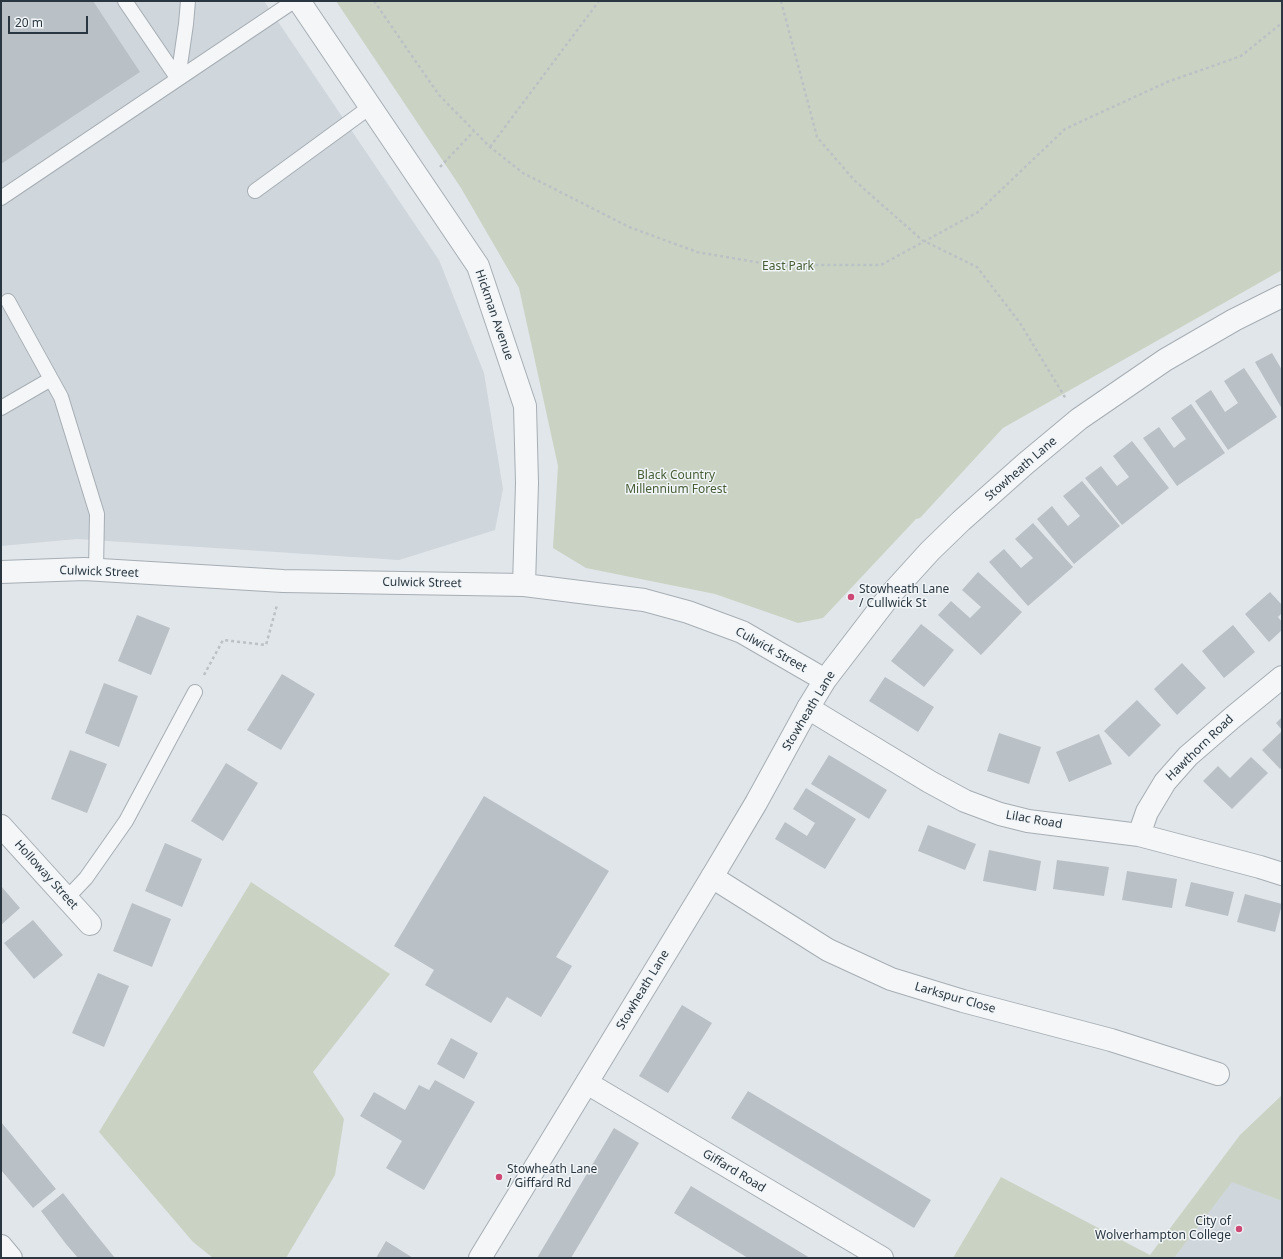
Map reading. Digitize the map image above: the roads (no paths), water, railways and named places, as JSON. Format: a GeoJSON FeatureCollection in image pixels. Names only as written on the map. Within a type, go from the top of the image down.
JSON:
{"type":"FeatureCollection","features":[{"type":"Feature","properties":{"kind":"street","name":"Hickman Avenue"},"geometry":{"type":"LineString","coordinates":[[299,1],[478,266],[525,406],[527,483],[524,584]]}},
{"type":"Feature","properties":{"kind":"street","name":"Stowheath Lane"},"geometry":{"type":"LineString","coordinates":[[480,1258],[712,877],[825,680],[891,594],[930,550],[1019,469],[1079,420],[1165,360],[1234,320],[1282,296]]}},
{"type":"Feature","properties":{"kind":"street","name":"Culwick Street"},"geometry":{"type":"LineString","coordinates":[[1,572],[96,570],[283,581],[524,584],[644,600],[688,612],[742,632],[825,680]]}},
{"type":"Feature","properties":{"kind":"street","name":"Hawthorn Road"},"geometry":{"type":"LineString","coordinates":[[1139,835],[1147,812],[1165,782],[1188,756],[1282,677]]}},
{"type":"Feature","properties":{"kind":"street","name":"Lilac Road"},"geometry":{"type":"LineString","coordinates":[[808,708],[930,782],[965,801],[1000,814],[1028,821],[1139,835],[1282,874]]}},
{"type":"Feature","properties":{"kind":"street","name":"Holloway Street"},"geometry":{"type":"LineString","coordinates":[[1,826],[90,924]]}},
{"type":"Feature","properties":{"kind":"street","name":"Larkspur Close"},"geometry":{"type":"LineString","coordinates":[[712,877],[828,950],[891,979],[963,1001],[1111,1040],[1218,1074]]}},
{"type":"Feature","properties":{"kind":"street","name":"Giffard Road"},"geometry":{"type":"LineString","coordinates":[[587,1083],[882,1258]]}},
{"type":"Feature","properties":{"kind":"street"},"geometry":{"type":"LineString","coordinates":[[1,1246],[11,1258]]}},
{"type":"Feature","properties":{"kind":"lane"},"geometry":{"type":"LineString","coordinates":[[125,1],[178,79]]}},
{"type":"Feature","properties":{"kind":"lane"},"geometry":{"type":"LineString","coordinates":[[178,79],[188,1]]}},
{"type":"Feature","properties":{"kind":"lane"},"geometry":{"type":"LineString","coordinates":[[1,198],[294,1]]}},
{"type":"Feature","properties":{"kind":"lane"},"geometry":{"type":"LineString","coordinates":[[254,191],[370,107]]}},
{"type":"Feature","properties":{"kind":"lane"},"geometry":{"type":"LineString","coordinates":[[8,301],[61,397],[98,514],[96,570]]}},
{"type":"Feature","properties":{"kind":"lane"},"geometry":{"type":"LineString","coordinates":[[1,408],[51,379]]}},
{"type":"Feature","properties":{"kind":"lane"},"geometry":{"type":"LineString","coordinates":[[67,898],[86,878],[126,821],[196,692]]}},
{"type":"Feature","properties":{"kind":"place","name":"Stowheath Lane / Cullwick St"},"geometry":{"type":"Point","coordinates":[851,597]}},
{"type":"Feature","properties":{"kind":"place","name":"Stowheath Lane / Giffard Rd"},"geometry":{"type":"Point","coordinates":[499,1177]}},
{"type":"Feature","properties":{"kind":"place","name":"City of Wolverhampton College"},"geometry":{"type":"Point","coordinates":[1239,1229]}},
{"type":"Feature","properties":{"kind":"park label","name":"East Park"},"geometry":{"type":"Point","coordinates":[788,267]}},
{"type":"Feature","properties":{"kind":"park label","name":"Black Country Millennium Forest"},"geometry":{"type":"Point","coordinates":[676,483]}}]}
